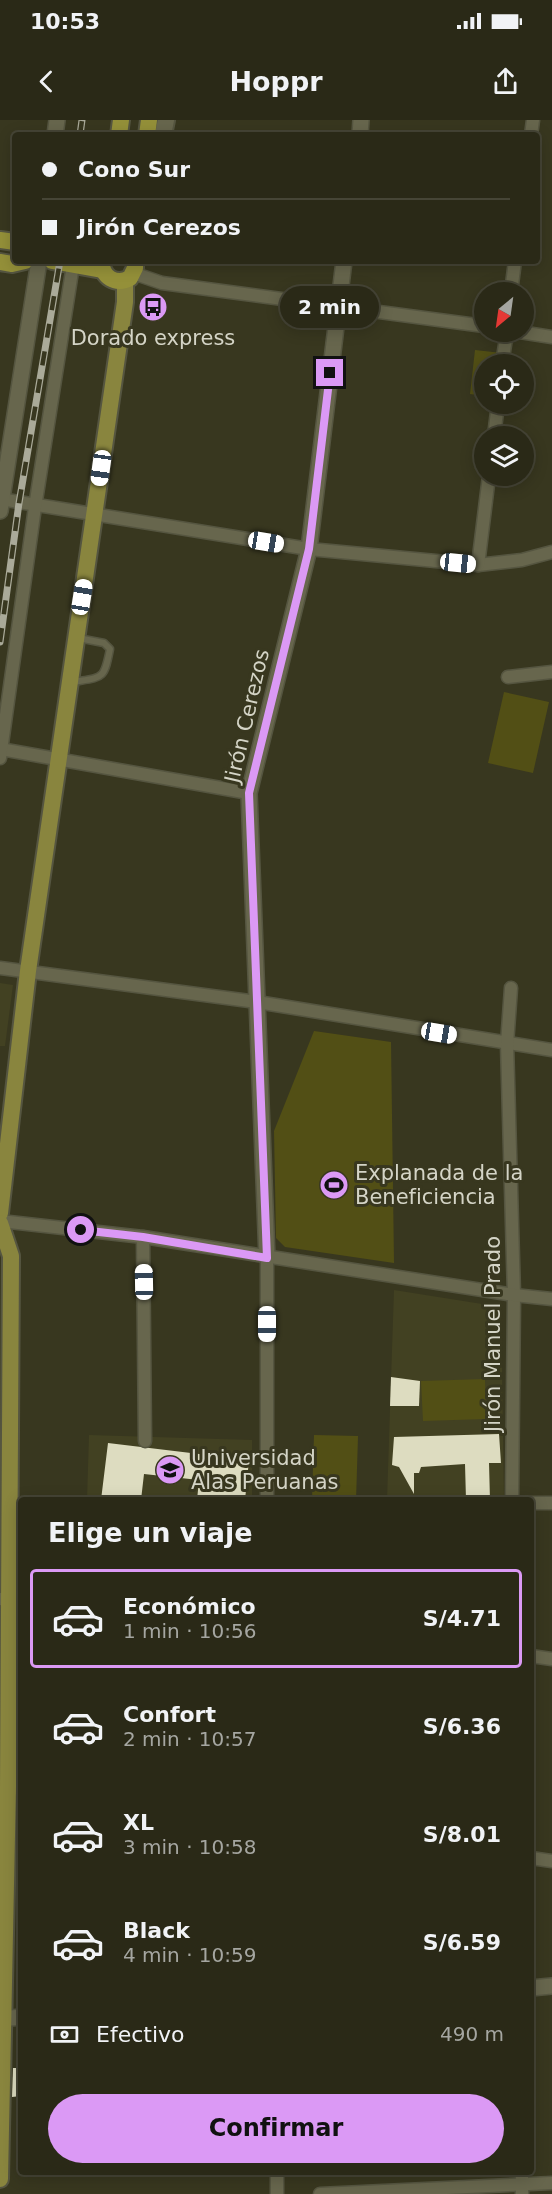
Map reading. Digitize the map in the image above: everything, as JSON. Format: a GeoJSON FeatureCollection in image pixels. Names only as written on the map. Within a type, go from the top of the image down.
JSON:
{"type":"FeatureCollection","features":[{"type":"Feature","properties":{"kind":"highway"},"geometry":{"type":"LineString","coordinates":[[68,264],[102,266],[108,278],[116,282],[133,268]]}},
{"type":"Feature","properties":{"kind":"main road"},"geometry":{"type":"LineString","coordinates":[[0,1214],[28,971],[125,302],[133,268]]}},
{"type":"Feature","properties":{"kind":"main road"},"geometry":{"type":"LineString","coordinates":[[0,1222],[11,1256],[9,2018],[0,2179]]}},
{"type":"Feature","properties":{"kind":"street"},"geometry":{"type":"LineString","coordinates":[[39,264],[1,503],[94,515],[309,549],[478,565],[522,560],[552,552]]}},
{"type":"Feature","properties":{"kind":"street","name":"Jirón Cerezos"},"geometry":{"type":"LineString","coordinates":[[267,1258],[249,793],[309,549],[344,264]]}},
{"type":"Feature","properties":{"kind":"street"},"geometry":{"type":"LineString","coordinates":[[512,282],[515,264]]}},
{"type":"Feature","properties":{"kind":"street"},"geometry":{"type":"LineString","coordinates":[[73,265],[0,752],[249,793]]}},
{"type":"Feature","properties":{"kind":"street"},"geometry":{"type":"LineString","coordinates":[[133,268],[162,283],[474,325]]}},
{"type":"Feature","properties":{"kind":"street"},"geometry":{"type":"LineString","coordinates":[[534,334],[552,337]]}},
{"type":"Feature","properties":{"kind":"street"},"geometry":{"type":"LineString","coordinates":[[478,565],[488,486]]}},
{"type":"Feature","properties":{"kind":"street"},"geometry":{"type":"LineString","coordinates":[[508,677],[552,672]]}},
{"type":"Feature","properties":{"kind":"street"},"geometry":{"type":"LineString","coordinates":[[0,968],[257,1002],[552,1050]]}},
{"type":"Feature","properties":{"kind":"street","name":"Jirón Manuel Prado"},"geometry":{"type":"LineString","coordinates":[[511,988],[507,1044],[514,1295],[512,1497]]}},
{"type":"Feature","properties":{"kind":"street"},"geometry":{"type":"LineString","coordinates":[[0,1222],[143,1237],[267,1258],[552,1299]]}},
{"type":"Feature","properties":{"kind":"street"},"geometry":{"type":"LineString","coordinates":[[143,1237],[146,1441]]}},
{"type":"Feature","properties":{"kind":"street"},"geometry":{"type":"LineString","coordinates":[[267,1258],[267,1497]]}},
{"type":"Feature","properties":{"kind":"street"},"geometry":{"type":"LineString","coordinates":[[534,1503],[552,1503]]}},
{"type":"Feature","properties":{"kind":"street"},"geometry":{"type":"LineString","coordinates":[[534,1656],[552,1659]]}},
{"type":"Feature","properties":{"kind":"street"},"geometry":{"type":"LineString","coordinates":[[534,1858],[552,1861]]}},
{"type":"Feature","properties":{"kind":"street"},"geometry":{"type":"LineString","coordinates":[[534,1988],[552,1986]]}},
{"type":"Feature","properties":{"kind":"street"},"geometry":{"type":"LineString","coordinates":[[277,2175],[277,2194]]}},
{"type":"Feature","properties":{"kind":"street"},"geometry":{"type":"LineString","coordinates":[[320,2194],[522,2190],[552,2183]]}},
{"type":"Feature","properties":{"kind":"lane"},"geometry":{"type":"LineString","coordinates":[[69,682],[100,678],[106,671],[110,649],[104,643],[76,637]]}},
{"type":"Feature","properties":{"kind":"shaded area"},"geometry":{"type":"Polygon","coordinates":[[[475,350],[502,353],[502,354],[475,354],[475,350]]]}},
{"type":"Feature","properties":{"kind":"shaded area"},"geometry":{"type":"Polygon","coordinates":[[[474,359],[474,395],[470,394],[474,359]]]}},
{"type":"Feature","properties":{"kind":"shaded area"},"geometry":{"type":"Polygon","coordinates":[[[504,692],[549,702],[533,773],[488,763],[504,692]]]}},
{"type":"Feature","properties":{"kind":"shaded area"},"geometry":{"type":"Polygon","coordinates":[[[0,983],[13,985],[5,1046],[0,1046],[0,983]]]}},
{"type":"Feature","properties":{"kind":"shaded area","name":"Explanada de la Beneficiencia"},"geometry":{"type":"Polygon","coordinates":[[[314,1031],[391,1042],[394,1263],[285,1247],[276,1238],[274,1131],[314,1031]]]}},
{"type":"Feature","properties":{"kind":"shaded area"},"geometry":{"type":"Polygon","coordinates":[[[394,1290],[501,1307],[504,1497],[387,1497],[394,1290]]]}},
{"type":"Feature","properties":{"kind":"shaded area"},"geometry":{"type":"Polygon","coordinates":[[[485,1379],[486,1419],[423,1421],[421,1381],[485,1379]]]}},
{"type":"Feature","properties":{"kind":"shaded area","name":"Universidad Alas Peruanas"},"geometry":{"type":"Polygon","coordinates":[[[89,1435],[252,1440],[252,1497],[87,1497],[89,1435]]]}},
{"type":"Feature","properties":{"kind":"shaded area"},"geometry":{"type":"Polygon","coordinates":[[[314,1435],[358,1436],[356,1497],[312,1497],[314,1435]]]}},
{"type":"Feature","properties":{"kind":"building"},"geometry":{"type":"Polygon","coordinates":[[[391,1377],[420,1381],[419,1406],[390,1406],[391,1377]]]}},
{"type":"Feature","properties":{"kind":"building"},"geometry":{"type":"Polygon","coordinates":[[[499,1434],[501,1463],[489,1463],[490,1497],[466,1497],[465,1464],[421,1467],[419,1473],[414,1473],[414,1494],[399,1467],[392,1465],[394,1437],[499,1434]]]}},
{"type":"Feature","properties":{"kind":"building"},"geometry":{"type":"Polygon","coordinates":[[[108,1443],[249,1460],[245,1497],[197,1497],[199,1480],[144,1474],[141,1497],[101,1497],[108,1443]]]}},
{"type":"Feature","properties":{"kind":"building"},"geometry":{"type":"Polygon","coordinates":[[[13,2068],[18,2068],[18,2096],[12,2097],[13,2068]]]}},
{"type":"Feature","properties":{"kind":"railway"},"geometry":{"type":"LineString","coordinates":[[80,132],[82,120]]}},
{"type":"Feature","properties":{"kind":"railway"},"geometry":{"type":"LineString","coordinates":[[0,642],[19,503],[59,264]]}},
{"type":"Feature","properties":{"kind":"place","name":"Dorado express"},"geometry":{"type":"Point","coordinates":[153,307]}},
{"type":"Feature","properties":{"kind":"place","name":"Explanada de la Beneficiencia"},"geometry":{"type":"Point","coordinates":[334,1185]}},
{"type":"Feature","properties":{"kind":"place","name":"Universidad Alas Peruanas"},"geometry":{"type":"Point","coordinates":[170,1470]}},
{"type":"Feature","properties":{"kind":"route"},"geometry":{"type":"LineString","coordinates":[[81,1230],[143,1237],[267,1258],[249,793],[309,549],[330,373]]}}]}
